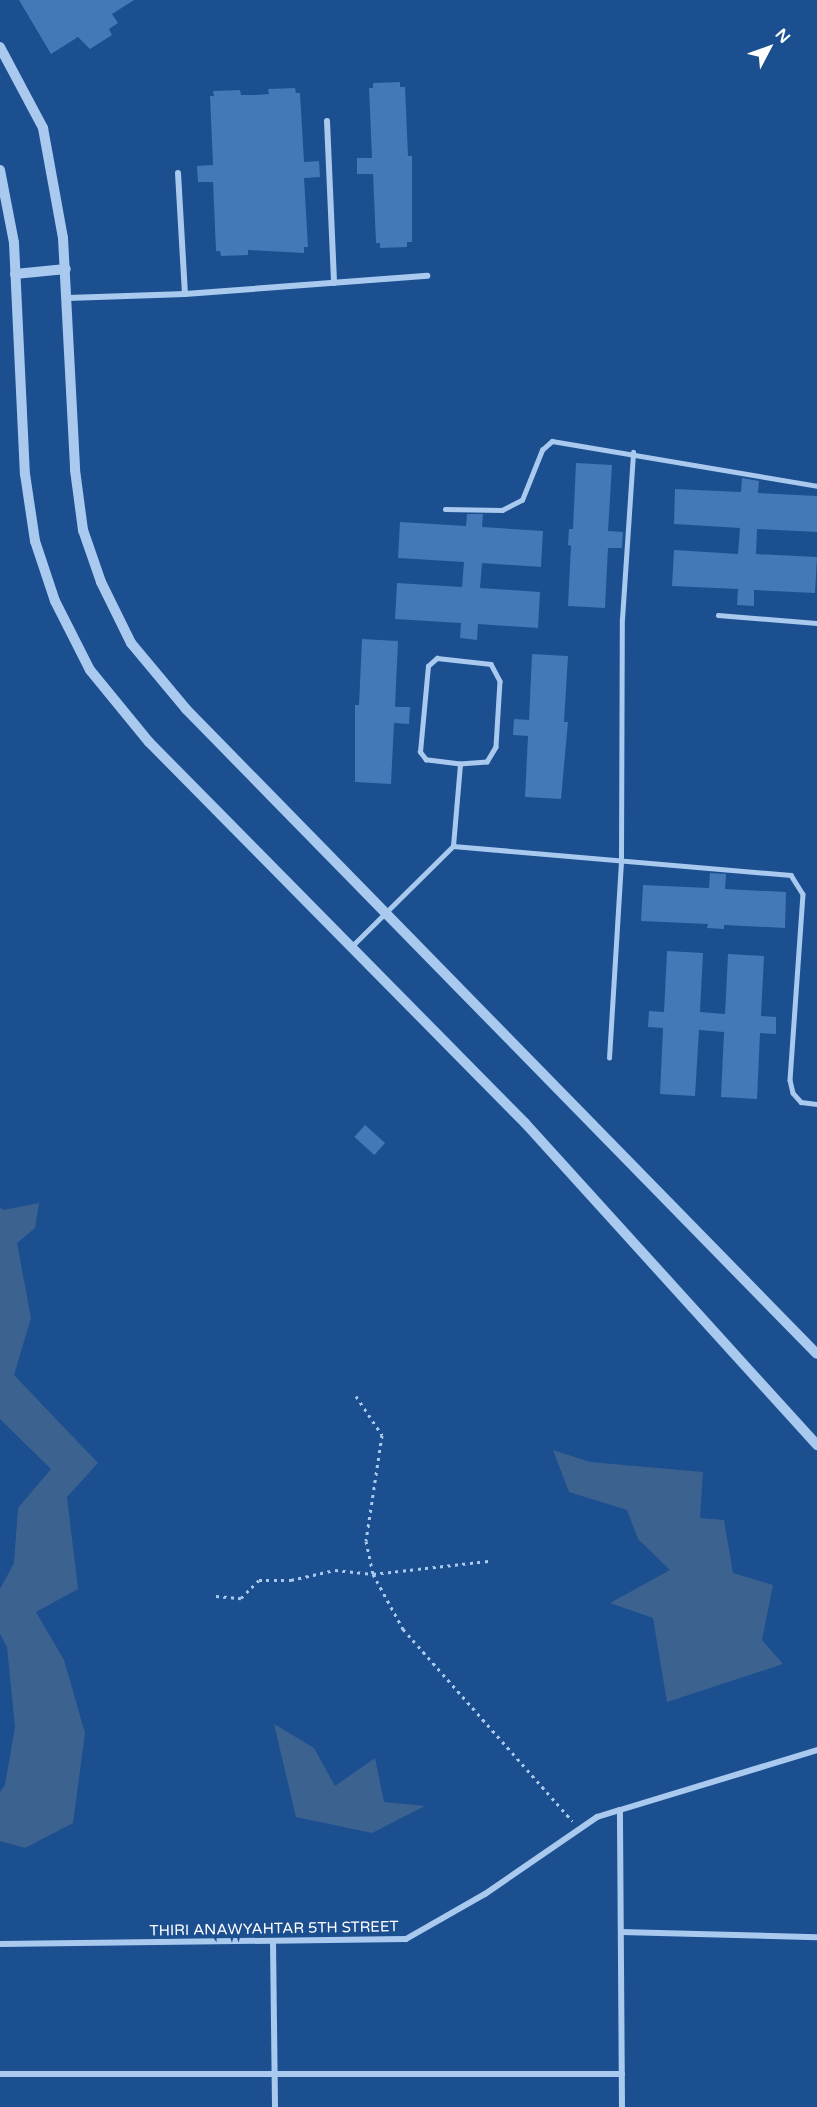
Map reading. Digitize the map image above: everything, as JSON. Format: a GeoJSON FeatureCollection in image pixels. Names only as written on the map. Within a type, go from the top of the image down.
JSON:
{"type":"FeatureCollection","features":[{"type":"Feature","properties":{"kind":"street"},"geometry":{"type":"LineString","coordinates":[[0,47],[43,128],[66,269],[75,470],[83,530],[101,582],[131,643],[186,709],[817,1354]]}},
{"type":"Feature","properties":{"kind":"street"},"geometry":{"type":"LineString","coordinates":[[327,121],[334,283]]}},
{"type":"Feature","properties":{"kind":"street"},"geometry":{"type":"LineString","coordinates":[[0,170],[15,274],[26,474],[35,541],[55,600],[90,670],[149,742],[525,1123],[817,1445]]}},
{"type":"Feature","properties":{"kind":"street"},"geometry":{"type":"LineString","coordinates":[[178,173],[185,294]]}},
{"type":"Feature","properties":{"kind":"street"},"geometry":{"type":"LineString","coordinates":[[15,274],[66,269]]}},
{"type":"Feature","properties":{"kind":"street"},"geometry":{"type":"LineString","coordinates":[[68,298],[185,294],[427,276]]}},
{"type":"Feature","properties":{"kind":"street","name":"THIRI ANAWYAHTAR 5TH STREET"},"geometry":{"type":"LineString","coordinates":[[0,1944],[406,1939],[485,1894],[579,1830],[620,1810],[817,1750]]}},
{"type":"Feature","properties":{"kind":"street"},"geometry":{"type":"LineString","coordinates":[[620,1810],[622,2107]]}},
{"type":"Feature","properties":{"kind":"street"},"geometry":{"type":"LineString","coordinates":[[621,1932],[817,1937]]}},
{"type":"Feature","properties":{"kind":"street"},"geometry":{"type":"LineString","coordinates":[[273,1942],[275,2107]]}},
{"type":"Feature","properties":{"kind":"street"},"geometry":{"type":"LineString","coordinates":[[0,2074],[274,2072],[622,2074]]}},
{"type":"Feature","properties":{"kind":"lane"},"geometry":{"type":"LineString","coordinates":[[445,509],[502,510],[522,500],[542,450],[552,441],[633,452],[817,486]]}},
{"type":"Feature","properties":{"kind":"lane"},"geometry":{"type":"LineString","coordinates":[[609,1058],[621,859],[622,620],[633,452]]}},
{"type":"Feature","properties":{"kind":"lane"},"geometry":{"type":"LineString","coordinates":[[718,615],[817,623]]}},
{"type":"Feature","properties":{"kind":"lane"},"geometry":{"type":"LineString","coordinates":[[437,658],[491,664],[500,681],[496,747],[487,762],[460,764],[426,760],[420,752],[428,666],[437,658]]}},
{"type":"Feature","properties":{"kind":"lane"},"geometry":{"type":"LineString","coordinates":[[351,947],[453,846],[460,764]]}},
{"type":"Feature","properties":{"kind":"lane"},"geometry":{"type":"LineString","coordinates":[[453,846],[791,875],[797,880],[803,894],[790,1080],[793,1094],[801,1102],[817,1104]]}},
{"type":"Feature","properties":{"kind":"path"},"geometry":{"type":"LineString","coordinates":[[356,1396],[382,1435],[366,1540],[372,1574],[403,1629],[579,1830]]}},
{"type":"Feature","properties":{"kind":"path"},"geometry":{"type":"LineString","coordinates":[[216,1596],[240,1598],[259,1580],[291,1580],[335,1570],[372,1574],[488,1561]]}},
{"type":"Feature","properties":{"kind":"water"},"geometry":{"type":"Polygon","coordinates":[[[39,1203],[35,1228],[17,1243],[31,1318],[14,1375],[98,1463],[67,1497],[78,1589],[36,1612],[64,1660],[85,1733],[73,1823],[25,1848],[0,1841],[0,1792],[5,1785],[15,1727],[7,1647],[0,1634],[0,1589],[14,1563],[18,1508],[51,1469],[0,1419],[0,1207],[3,1210],[39,1203]]]}},
{"type":"Feature","properties":{"kind":"water"},"geometry":{"type":"Polygon","coordinates":[[[553,1450],[590,1462],[703,1472],[700,1518],[724,1520],[733,1573],[773,1585],[762,1640],[783,1664],[667,1702],[653,1618],[610,1603],[670,1570],[638,1539],[627,1510],[569,1492],[553,1450]]]}},
{"type":"Feature","properties":{"kind":"water"},"geometry":{"type":"Polygon","coordinates":[[[274,1724],[314,1748],[335,1786],[375,1758],[384,1802],[425,1806],[372,1833],[296,1817],[274,1724]]]}},
{"type":"Feature","properties":{"kind":"building"},"geometry":{"type":"Polygon","coordinates":[[[19,0],[134,0],[112,14],[118,23],[109,29],[112,35],[90,49],[78,37],[51,54],[19,0]]]}},
{"type":"Feature","properties":{"kind":"building"},"geometry":{"type":"Polygon","coordinates":[[[400,82],[400,87],[405,87],[408,156],[412,156],[412,242],[407,242],[407,247],[380,248],[380,243],[376,243],[373,174],[357,174],[357,158],[372,158],[369,88],[373,88],[373,83],[400,82]]]}},
{"type":"Feature","properties":{"kind":"building"},"geometry":{"type":"Polygon","coordinates":[[[295,88],[296,93],[300,93],[304,162],[319,161],[320,177],[304,178],[308,247],[304,247],[304,253],[248,250],[248,255],[221,256],[220,251],[216,251],[213,182],[198,182],[197,166],[213,165],[210,96],[214,96],[213,91],[240,90],[241,95],[256,95],[269,94],[268,89],[295,88]]]}},
{"type":"Feature","properties":{"kind":"building"},"geometry":{"type":"Polygon","coordinates":[[[576,463],[612,465],[608,531],[623,532],[622,548],[608,548],[605,608],[568,606],[571,546],[568,545],[569,529],[573,529],[576,463]]]}},
{"type":"Feature","properties":{"kind":"building"},"geometry":{"type":"Polygon","coordinates":[[[742,478],[759,481],[758,493],[817,496],[817,532],[757,529],[756,554],[817,557],[815,593],[754,590],[754,606],[737,605],[738,589],[672,586],[674,550],[738,554],[740,528],[674,524],[675,489],[741,492],[742,478]]]}},
{"type":"Feature","properties":{"kind":"building"},"geometry":{"type":"Polygon","coordinates":[[[467,514],[483,514],[482,527],[543,531],[541,567],[482,563],[480,588],[540,592],[538,628],[478,624],[477,640],[460,638],[461,623],[395,619],[397,583],[462,587],[464,562],[398,558],[400,522],[466,526],[467,514]]]}},
{"type":"Feature","properties":{"kind":"building"},"geometry":{"type":"Polygon","coordinates":[[[362,639],[398,641],[395,707],[410,707],[409,724],[394,723],[391,784],[355,782],[355,705],[359,705],[362,639]]]}},
{"type":"Feature","properties":{"kind":"building"},"geometry":{"type":"Polygon","coordinates":[[[532,654],[568,656],[564,722],[568,722],[561,799],[525,797],[528,736],[513,735],[514,719],[529,720],[532,654]]]}},
{"type":"Feature","properties":{"kind":"building"},"geometry":{"type":"Polygon","coordinates":[[[710,873],[726,874],[725,889],[786,892],[785,928],[724,925],[724,929],[707,928],[708,924],[641,921],[643,885],[709,888],[710,873]]]}},
{"type":"Feature","properties":{"kind":"building"},"geometry":{"type":"Polygon","coordinates":[[[667,951],[703,953],[700,1012],[725,1014],[728,954],[764,956],[761,1016],[776,1017],[776,1034],[760,1033],[757,1099],[721,1097],[724,1032],[699,1030],[695,1096],[660,1094],[663,1028],[648,1027],[649,1011],[664,1012],[667,951]]]}},
{"type":"Feature","properties":{"kind":"building"},"geometry":{"type":"Polygon","coordinates":[[[365,1125],[385,1143],[374,1155],[354,1137],[365,1125]]]}}]}
